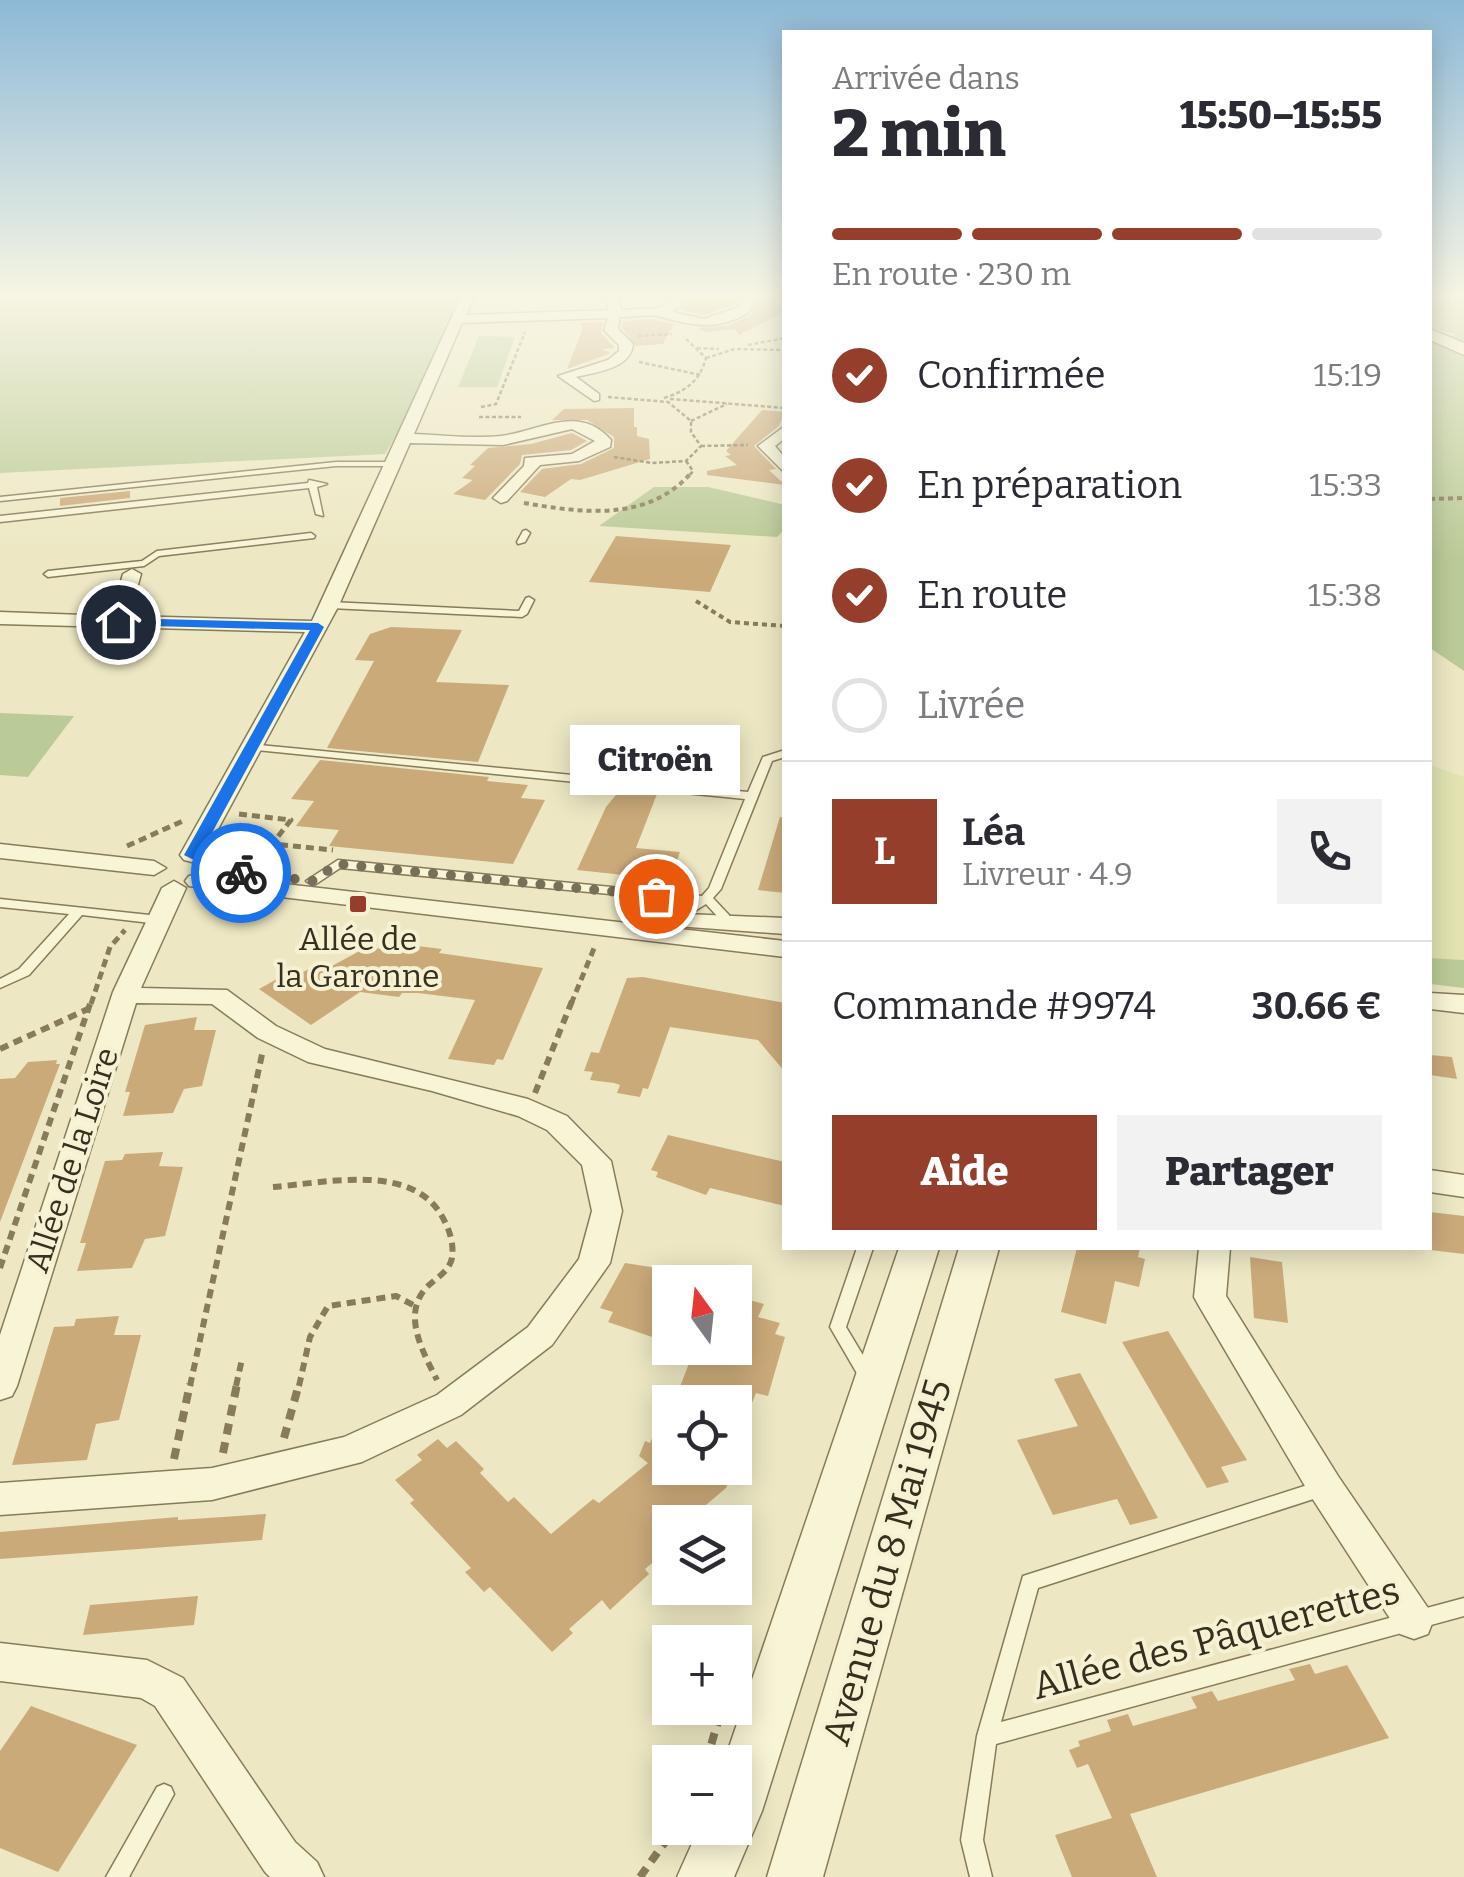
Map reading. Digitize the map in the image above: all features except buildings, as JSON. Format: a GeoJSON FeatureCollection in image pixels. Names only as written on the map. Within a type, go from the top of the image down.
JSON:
{"type":"FeatureCollection","features":[{"type":"Feature","properties":{"kind":"street","name":"Allée de la Loire"},"geometry":{"type":"LineString","coordinates":[[0,1386],[147,919],[193,873],[250,747],[330,605],[428,383]]}},
{"type":"Feature","properties":{"kind":"street"},"geometry":{"type":"LineString","coordinates":[[574,383],[594,397]]}},
{"type":"Feature","properties":{"kind":"street"},"geometry":{"type":"LineString","coordinates":[[402,438],[514,438],[540,428],[582,426],[604,440],[602,447],[591,453],[531,462],[532,467],[501,498]]}},
{"type":"Feature","properties":{"kind":"street"},"geometry":{"type":"LineString","coordinates":[[782,433],[766,446],[782,465]]}},
{"type":"Feature","properties":{"kind":"street"},"geometry":{"type":"LineString","coordinates":[[118,622],[134,569]]}},
{"type":"Feature","properties":{"kind":"street"},"geometry":{"type":"LineString","coordinates":[[0,618],[318,627]]}},
{"type":"Feature","properties":{"kind":"street"},"geometry":{"type":"LineString","coordinates":[[0,851],[154,868]]}},
{"type":"Feature","properties":{"kind":"street"},"geometry":{"type":"LineString","coordinates":[[782,926],[678,921],[312,881],[193,873],[156,883],[151,873],[172,857],[193,873],[782,948]]}},
{"type":"Feature","properties":{"kind":"street"},"geometry":{"type":"LineString","coordinates":[[0,1499],[212,1484],[350,1451],[449,1406],[540,1336],[594,1263],[607,1211],[596,1161],[556,1124],[528,1110],[432,1082],[318,1056],[267,1032],[218,996],[145,997],[126,992]]}},
{"type":"Feature","properties":{"kind":"street"},"geometry":{"type":"LineString","coordinates":[[1432,1001],[1464,1004]]}},
{"type":"Feature","properties":{"kind":"street"},"geometry":{"type":"LineString","coordinates":[[1432,1182],[1464,1186]]}},
{"type":"Feature","properties":{"kind":"street","name":"Avenue du 8 Mai 1945"},"geometry":{"type":"LineString","coordinates":[[752,1760],[918,1250]]}},
{"type":"Feature","properties":{"kind":"street","name":"Avenue du 8 Mai 1945"},"geometry":{"type":"LineString","coordinates":[[795,1877],[977,1250]]}},
{"type":"Feature","properties":{"kind":"street"},"geometry":{"type":"LineString","coordinates":[[1216,1250],[1210,1296],[1325,1487],[1414,1622]]}},
{"type":"Feature","properties":{"kind":"street"},"geometry":{"type":"LineString","coordinates":[[3,1667],[148,1679],[169,1692],[280,1857],[302,1877]]}},
{"type":"Feature","properties":{"kind":"street"},"geometry":{"type":"LineString","coordinates":[[705,1877],[720,1845]]}},
{"type":"Feature","properties":{"kind":"lane"},"geometry":{"type":"LineString","coordinates":[[0,499],[336,464],[390,464]]}},
{"type":"Feature","properties":{"kind":"lane"},"geometry":{"type":"LineString","coordinates":[[0,519],[316,483],[320,514]]}},
{"type":"Feature","properties":{"kind":"lane"},"geometry":{"type":"LineString","coordinates":[[48,574],[134,569],[157,554],[311,536]]}},
{"type":"Feature","properties":{"kind":"lane"},"geometry":{"type":"LineString","coordinates":[[330,605],[522,614],[530,600]]}},
{"type":"Feature","properties":{"kind":"lane"},"geometry":{"type":"LineString","coordinates":[[250,747],[750,796]]}},
{"type":"Feature","properties":{"kind":"lane"},"geometry":{"type":"LineString","coordinates":[[678,921],[684,912],[708,900],[767,758],[782,754]]}},
{"type":"Feature","properties":{"kind":"lane"},"geometry":{"type":"LineString","coordinates":[[312,881],[338,864],[708,900],[723,915],[724,924]]}},
{"type":"Feature","properties":{"kind":"lane"},"geometry":{"type":"LineString","coordinates":[[0,903],[147,919]]}},
{"type":"Feature","properties":{"kind":"lane"},"geometry":{"type":"LineString","coordinates":[[0,984],[24,972],[78,912]]}},
{"type":"Feature","properties":{"kind":"lane"},"geometry":{"type":"LineString","coordinates":[[864,1250],[838,1326],[874,1385]]}},
{"type":"Feature","properties":{"kind":"lane","name":"Allée des Pâquerettes"},"geometry":{"type":"LineString","coordinates":[[981,1877],[972,1840],[987,1736],[1030,1582],[1325,1487]]}},
{"type":"Feature","properties":{"kind":"lane","name":"Allée des Pâquerettes"},"geometry":{"type":"LineString","coordinates":[[987,1736],[1464,1607]]}},
{"type":"Feature","properties":{"kind":"lane"},"geometry":{"type":"LineString","coordinates":[[116,1877],[164,1794]]}},
{"type":"Feature","properties":{"kind":"path"},"geometry":{"type":"LineString","coordinates":[[481,407],[496,404],[505,383]]}},
{"type":"Feature","properties":{"kind":"path"},"geometry":{"type":"LineString","coordinates":[[667,398],[693,383]]}},
{"type":"Feature","properties":{"kind":"path"},"geometry":{"type":"LineString","coordinates":[[687,388],[694,398]]}},
{"type":"Feature","properties":{"kind":"path"},"geometry":{"type":"LineString","coordinates":[[594,397],[694,398],[782,408]]}},
{"type":"Feature","properties":{"kind":"path"},"geometry":{"type":"LineString","coordinates":[[649,398],[668,402],[691,422],[691,432],[702,446]]}},
{"type":"Feature","properties":{"kind":"path"},"geometry":{"type":"LineString","coordinates":[[691,422],[708,415],[715,407],[734,402]]}},
{"type":"Feature","properties":{"kind":"path"},"geometry":{"type":"LineString","coordinates":[[591,453],[652,463],[686,462],[702,446],[766,446]]}},
{"type":"Feature","properties":{"kind":"path"},"geometry":{"type":"LineString","coordinates":[[501,498],[582,514],[620,512],[684,485],[693,471],[686,462]]}},
{"type":"Feature","properties":{"kind":"path"},"geometry":{"type":"LineString","coordinates":[[1432,500],[1464,498]]}},
{"type":"Feature","properties":{"kind":"path"},"geometry":{"type":"LineString","coordinates":[[696,601],[730,622],[782,626]]}},
{"type":"Feature","properties":{"kind":"path"},"geometry":{"type":"LineString","coordinates":[[0,1268],[110,947],[147,919]]}},
{"type":"Feature","properties":{"kind":"path"},"geometry":{"type":"LineString","coordinates":[[528,1110],[596,946]]}},
{"type":"Feature","properties":{"kind":"path"},"geometry":{"type":"LineString","coordinates":[[0,1049],[126,992]]}},
{"type":"Feature","properties":{"kind":"path"},"geometry":{"type":"LineString","coordinates":[[168,1487],[267,1032]]}},
{"type":"Feature","properties":{"kind":"path"},"geometry":{"type":"LineString","coordinates":[[273,1187],[397,1182],[422,1190],[439,1204],[451,1240],[452,1260],[415,1306],[414,1319],[449,1406]]}},
{"type":"Feature","properties":{"kind":"path"},"geometry":{"type":"LineString","coordinates":[[280,1447],[294,1416],[312,1325],[328,1306],[396,1296],[415,1306]]}},
{"type":"Feature","properties":{"kind":"path"},"geometry":{"type":"LineString","coordinates":[[241,1452],[222,1455],[242,1359]]}},
{"type":"Feature","properties":{"kind":"path"},"geometry":{"type":"LineString","coordinates":[[640,1877],[663,1845]]}},
{"type":"Feature","properties":{"kind":"green space"},"geometry":{"type":"Polygon","coordinates":[[[0,383],[428,383],[385,454],[0,473],[0,383]]]}},
{"type":"Feature","properties":{"kind":"green space"},"geometry":{"type":"Polygon","coordinates":[[[460,383],[499,383],[497,387],[458,387],[460,383]]]}},
{"type":"Feature","properties":{"kind":"green space"},"geometry":{"type":"Polygon","coordinates":[[[1432,383],[1464,383],[1464,671],[1432,649],[1432,383]]]}},
{"type":"Feature","properties":{"kind":"green space"},"geometry":{"type":"Polygon","coordinates":[[[654,487],[708,487],[782,504],[782,532],[777,537],[599,526],[654,487]]]}},
{"type":"Feature","properties":{"kind":"green space"},"geometry":{"type":"Polygon","coordinates":[[[0,713],[74,716],[28,777],[0,775],[0,713]]]}},
{"type":"Feature","properties":{"kind":"green space"},"geometry":{"type":"Polygon","coordinates":[[[1432,766],[1464,777],[1464,960],[1432,958],[1432,766]]]}},
{"type":"Feature","properties":{"kind":"green space"},"geometry":{"type":"Polygon","coordinates":[[[1432,958],[1464,960],[1464,988],[1432,984],[1432,958]]]}},
{"type":"Feature","properties":{"kind":"way so far"},"geometry":{"type":"LineString","coordinates":[[241,873],[312,881],[338,864],[656,896]]}},
{"type":"Feature","properties":{"kind":"place","name":"Citroën"},"geometry":{"type":"Point","coordinates":[656,896]}},
{"type":"Feature","properties":{"kind":"place","name":"Allée de la Garonne"},"geometry":{"type":"Point","coordinates":[358,904]}},
{"type":"Feature","properties":{"kind":"route"},"geometry":{"type":"LineString","coordinates":[[118,622],[318,627],[192,855],[204,859],[208,869],[241,873]]}}]}
